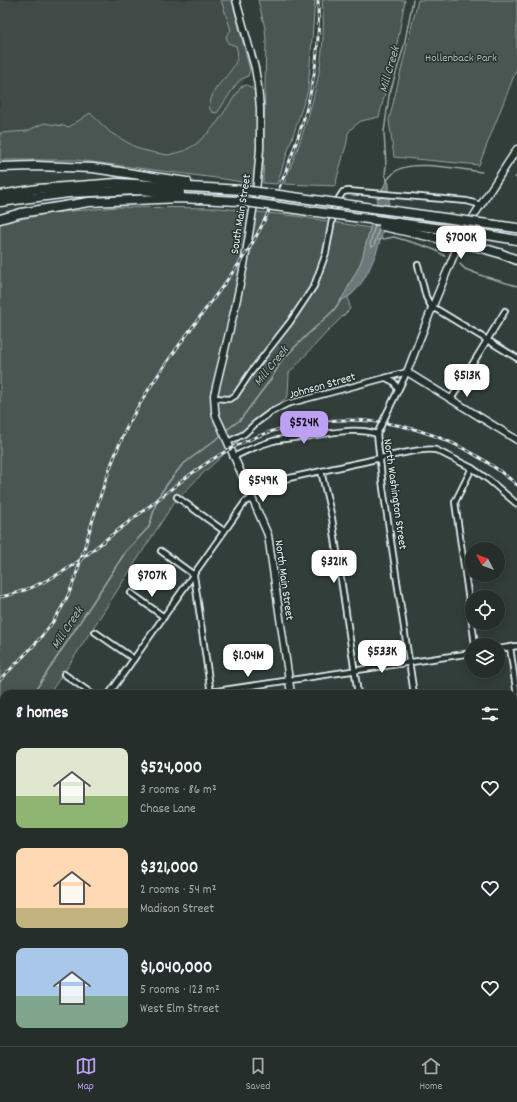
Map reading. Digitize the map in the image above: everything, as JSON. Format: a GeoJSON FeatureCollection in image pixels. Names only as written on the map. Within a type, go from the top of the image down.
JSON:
{"type":"FeatureCollection","features":[{"type":"Feature","properties":{"kind":"highway"},"geometry":{"type":"LineString","coordinates":[[0,167],[36,166],[93,168],[241,190],[517,227]]}},
{"type":"Feature","properties":{"kind":"highway"},"geometry":{"type":"LineString","coordinates":[[0,195],[38,189],[117,183],[241,190]]}},
{"type":"Feature","properties":{"kind":"highway"},"geometry":{"type":"LineString","coordinates":[[0,202],[69,193],[138,190],[188,194],[517,240]]}},
{"type":"Feature","properties":{"kind":"highway"},"geometry":{"type":"LineString","coordinates":[[0,219],[89,202],[180,198],[238,201]]}},
{"type":"Feature","properties":{"kind":"highway"},"geometry":{"type":"LineString","coordinates":[[316,212],[442,238],[482,248],[517,260]]}},
{"type":"Feature","properties":{"kind":"main road","name":"South Main Street"},"geometry":{"type":"LineString","coordinates":[[221,428],[216,416],[214,398],[244,265],[256,192],[260,149],[261,120],[258,86],[255,68],[236,0]]}},
{"type":"Feature","properties":{"kind":"main road","name":"North Washington Street"},"geometry":{"type":"LineString","coordinates":[[407,372],[456,250],[475,214],[517,149]]}},
{"type":"Feature","properties":{"kind":"main road"},"geometry":{"type":"LineString","coordinates":[[407,372],[517,440]]}},
{"type":"Feature","properties":{"kind":"main road","name":"North Main Street"},"geometry":{"type":"LineString","coordinates":[[221,428],[268,535],[290,690]]}},
{"type":"Feature","properties":{"kind":"street"},"geometry":{"type":"LineString","coordinates":[[214,398],[229,399],[235,396],[251,372],[290,322],[314,286],[326,253],[335,204],[343,192],[348,190],[467,201],[481,205]]}},
{"type":"Feature","properties":{"kind":"street"},"geometry":{"type":"LineString","coordinates":[[418,265],[426,297],[432,308],[517,358]]}},
{"type":"Feature","properties":{"kind":"street"},"geometry":{"type":"LineString","coordinates":[[450,399],[505,310]]}},
{"type":"Feature","properties":{"kind":"street","name":"Johnson Street"},"geometry":{"type":"LineString","coordinates":[[226,440],[244,434],[270,412],[281,407],[308,398],[407,372]]}},
{"type":"Feature","properties":{"kind":"street","name":"North Washington Street"},"geometry":{"type":"LineString","coordinates":[[407,372],[377,433],[379,458],[414,690]]}},
{"type":"Feature","properties":{"kind":"street"},"geometry":{"type":"LineString","coordinates":[[386,378],[394,382],[398,390]]}},
{"type":"Feature","properties":{"kind":"street"},"geometry":{"type":"LineString","coordinates":[[233,457],[251,448],[282,440],[360,431],[377,433]]}},
{"type":"Feature","properties":{"kind":"street"},"geometry":{"type":"LineString","coordinates":[[247,488],[379,458],[431,448],[472,468],[489,480],[517,504]]}},
{"type":"Feature","properties":{"kind":"street"},"geometry":{"type":"LineString","coordinates":[[467,590],[454,502],[472,468]]}},
{"type":"Feature","properties":{"kind":"street"},"geometry":{"type":"LineString","coordinates":[[321,471],[332,518],[358,690]]}},
{"type":"Feature","properties":{"kind":"street"},"geometry":{"type":"LineString","coordinates":[[177,497],[224,531]]}},
{"type":"Feature","properties":{"kind":"street"},"geometry":{"type":"LineString","coordinates":[[112,690],[245,502],[252,499]]}},
{"type":"Feature","properties":{"kind":"street"},"geometry":{"type":"LineString","coordinates":[[161,551],[194,575],[210,690]]}},
{"type":"Feature","properties":{"kind":"street"},"geometry":{"type":"LineString","coordinates":[[131,593],[164,617]]}},
{"type":"Feature","properties":{"kind":"street"},"geometry":{"type":"LineString","coordinates":[[95,632],[134,660]]}},
{"type":"Feature","properties":{"kind":"street"},"geometry":{"type":"LineString","coordinates":[[505,648],[517,646]]}},
{"type":"Feature","properties":{"kind":"street"},"geometry":{"type":"LineString","coordinates":[[510,647],[516,690]]}},
{"type":"Feature","properties":{"kind":"street"},"geometry":{"type":"LineString","coordinates":[[228,690],[465,654]]}},
{"type":"Feature","properties":{"kind":"street"},"geometry":{"type":"LineString","coordinates":[[64,674],[86,690]]}},
{"type":"Feature","properties":{"kind":"shaded area"},"geometry":{"type":"Polygon","coordinates":[[[0,0],[232,0],[250,67],[250,72],[219,120],[209,132],[196,144],[184,151],[168,155],[139,149],[111,133],[90,113],[69,127],[44,123],[27,131],[0,133],[0,0]]]}},
{"type":"Feature","properties":{"kind":"green space"},"geometry":{"type":"Polygon","coordinates":[[[221,0],[232,0],[250,70],[248,76],[240,80],[235,86],[217,113],[212,112],[209,108],[211,99],[215,90],[232,70],[237,58],[236,46],[228,43],[226,36],[231,30],[221,0]]]}},
{"type":"Feature","properties":{"kind":"green space"},"geometry":{"type":"Polygon","coordinates":[[[258,0],[315,0],[308,90],[277,184],[263,183],[266,41],[265,28],[258,0]]]}},
{"type":"Feature","properties":{"kind":"green space"},"geometry":{"type":"Polygon","coordinates":[[[322,0],[405,0],[396,49],[379,117],[361,121],[348,133],[336,186],[284,184],[301,140],[319,71],[322,48],[322,0]]]}},
{"type":"Feature","properties":{"kind":"green space","name":"Hollenback Park"},"geometry":{"type":"Polygon","coordinates":[[[418,0],[517,0],[517,68],[479,165],[394,157],[389,120],[418,0]]]}},
{"type":"Feature","properties":{"kind":"green space"},"geometry":{"type":"Polygon","coordinates":[[[246,85],[254,90],[257,112],[257,141],[253,184],[76,160],[0,160],[0,133],[27,131],[44,123],[69,127],[90,113],[111,133],[139,149],[168,155],[184,151],[196,144],[209,132],[241,87],[246,85]]]}},
{"type":"Feature","properties":{"kind":"green space"},"geometry":{"type":"Polygon","coordinates":[[[117,207],[220,208],[296,216],[370,228],[362,259],[347,291],[350,309],[289,373],[288,396],[200,476],[173,504],[52,690],[0,690],[0,223],[51,213],[117,207]]]}},
{"type":"Feature","properties":{"kind":"water"},"geometry":{"type":"Polygon","coordinates":[[[387,180],[389,183],[389,205],[376,254],[365,278],[351,295],[340,301],[361,262],[378,197],[387,180]]]}},
{"type":"Feature","properties":{"kind":"waterway","name":"Mill Creek"},"geometry":{"type":"LineString","coordinates":[[387,182],[385,175],[386,165],[384,132],[389,96],[404,46],[413,0]]}},
{"type":"Feature","properties":{"kind":"waterway"},"geometry":{"type":"LineString","coordinates":[[387,180],[396,171],[414,166],[438,166],[482,172]]}},
{"type":"Feature","properties":{"kind":"waterway"},"geometry":{"type":"LineString","coordinates":[[378,240],[394,237],[435,250],[445,256]]}},
{"type":"Feature","properties":{"kind":"waterway"},"geometry":{"type":"LineString","coordinates":[[460,264],[465,269],[483,276],[517,286]]}},
{"type":"Feature","properties":{"kind":"waterway","name":"Mill Creek"},"geometry":{"type":"LineString","coordinates":[[225,431],[240,420],[271,379],[282,360],[333,311],[341,300]]}},
{"type":"Feature","properties":{"kind":"waterway","name":"Mill Creek"},"geometry":{"type":"LineString","coordinates":[[36,690],[126,551],[149,527],[158,497],[168,483],[182,465],[223,434]]}},
{"type":"Feature","properties":{"kind":"railway"},"geometry":{"type":"LineString","coordinates":[[0,680],[42,636],[62,607],[76,574],[111,465],[129,423],[147,391],[245,255],[266,217],[280,186],[307,108],[317,56],[318,0]]}},
{"type":"Feature","properties":{"kind":"railway"},"geometry":{"type":"LineString","coordinates":[[0,597],[20,592],[39,584],[75,564],[180,482],[199,468],[230,449],[266,433],[303,424],[341,420],[379,422],[416,430],[452,443],[486,461],[517,485]]}}]}
